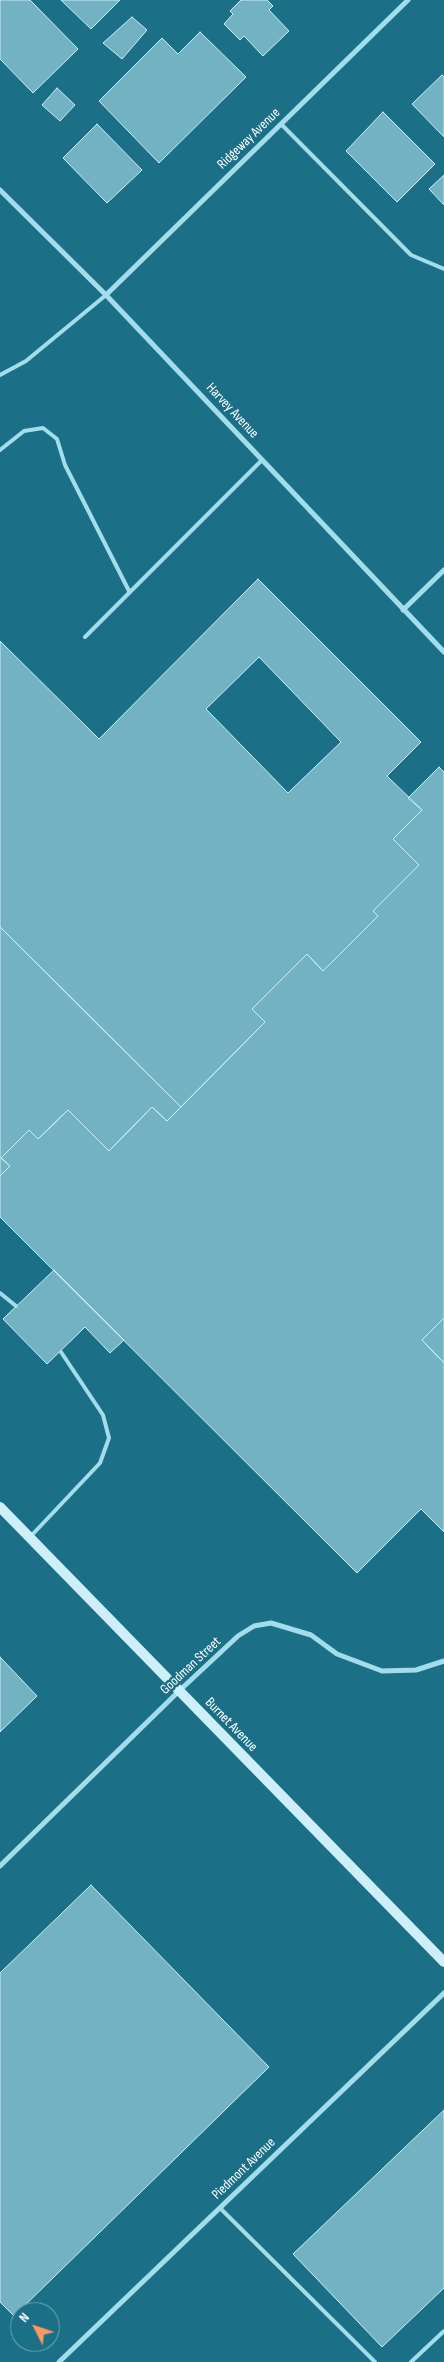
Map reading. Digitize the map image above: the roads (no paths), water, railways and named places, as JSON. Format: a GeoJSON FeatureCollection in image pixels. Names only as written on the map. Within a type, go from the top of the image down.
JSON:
{"type":"FeatureCollection","features":[{"type":"Feature","properties":{"kind":"street","name":"Ridgeway Avenue"},"geometry":{"type":"LineString","coordinates":[[106,295],[408,0]]}},
{"type":"Feature","properties":{"kind":"street","name":"Harvey Avenue"},"geometry":{"type":"LineString","coordinates":[[0,190],[106,295],[444,652]]}},
{"type":"Feature","properties":{"kind":"street"},"geometry":{"type":"LineString","coordinates":[[403,610],[444,570]]}},
{"type":"Feature","properties":{"kind":"street","name":"Burnet Avenue"},"geometry":{"type":"LineString","coordinates":[[0,1508],[444,1962]]}},
{"type":"Feature","properties":{"kind":"street","name":"Goodman Street"},"geometry":{"type":"LineString","coordinates":[[0,1866],[179,1691],[238,1636],[254,1626],[271,1623],[311,1635],[337,1654],[382,1671],[416,1670],[444,1661]]}},
{"type":"Feature","properties":{"kind":"street","name":"Piedmont Avenue"},"geometry":{"type":"LineString","coordinates":[[59,2362],[444,1992]]}},
{"type":"Feature","properties":{"kind":"lane"},"geometry":{"type":"LineString","coordinates":[[281,124],[411,255],[444,269]]}},
{"type":"Feature","properties":{"kind":"lane"},"geometry":{"type":"LineString","coordinates":[[0,375],[26,361],[106,295]]}},
{"type":"Feature","properties":{"kind":"lane"},"geometry":{"type":"LineString","coordinates":[[0,450],[24,431],[43,428],[57,439],[65,465],[130,591]]}},
{"type":"Feature","properties":{"kind":"lane"},"geometry":{"type":"LineString","coordinates":[[85,637],[262,460]]}},
{"type":"Feature","properties":{"kind":"lane"},"geometry":{"type":"LineString","coordinates":[[0,1293],[16,1306]]}},
{"type":"Feature","properties":{"kind":"lane"},"geometry":{"type":"LineString","coordinates":[[29,1537],[100,1463],[109,1438],[103,1415],[61,1352]]}},
{"type":"Feature","properties":{"kind":"lane"},"geometry":{"type":"LineString","coordinates":[[220,2208],[375,2362]]}},
{"type":"Feature","properties":{"kind":"lane"},"geometry":{"type":"LineString","coordinates":[[411,2362],[444,2331]]}}]}
